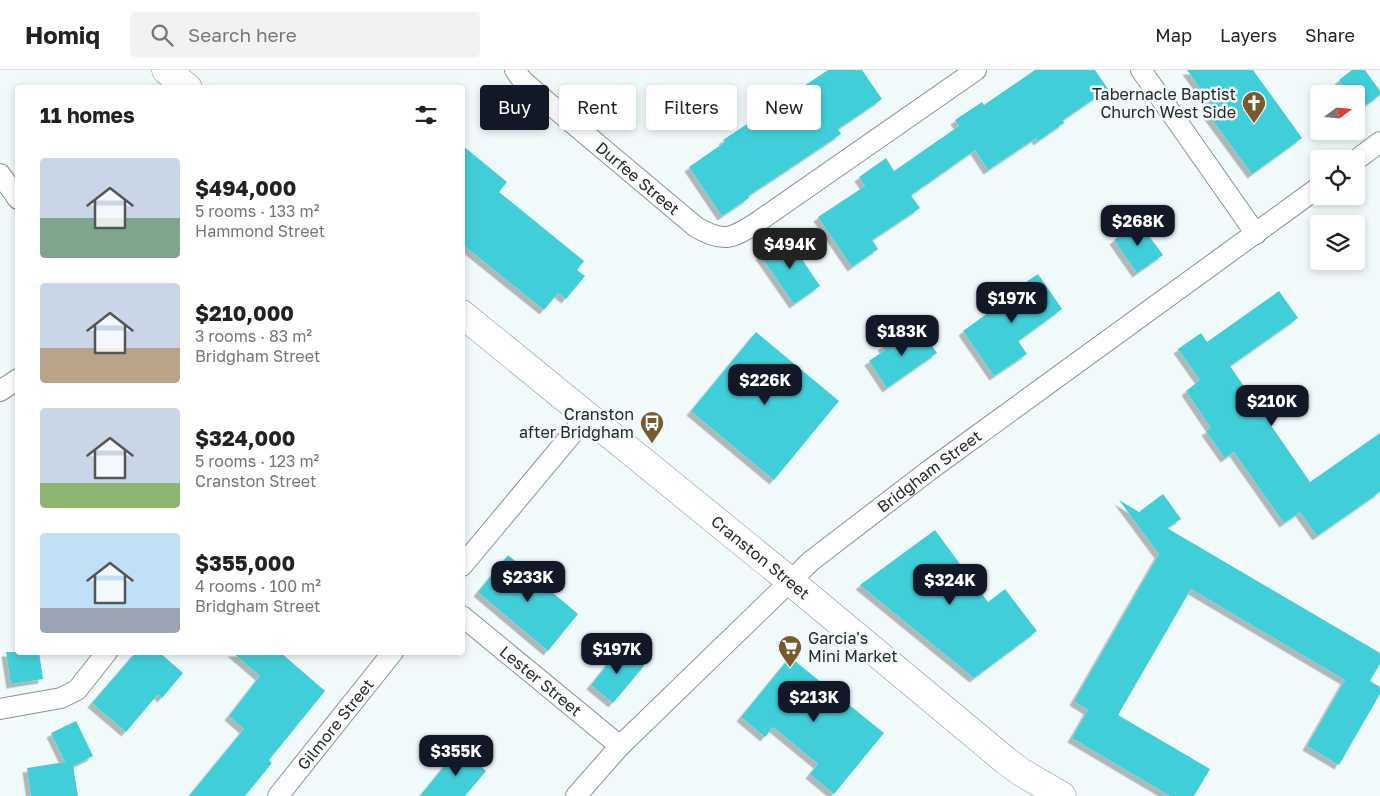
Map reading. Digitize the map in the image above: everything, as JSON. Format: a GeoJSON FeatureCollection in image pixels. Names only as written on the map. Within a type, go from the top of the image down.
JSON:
{"type":"FeatureCollection","features":[{"type":"Feature","properties":{"kind":"main road"},"geometry":{"type":"LineString","coordinates":[[166,70],[184,85]]}},
{"type":"Feature","properties":{"kind":"main road","name":"Cranston Street"},"geometry":{"type":"LineString","coordinates":[[465,316],[790,581],[1005,760],[1021,772],[1062,796]]}},
{"type":"Feature","properties":{"kind":"street","name":"Durfee Street"},"geometry":{"type":"LineString","coordinates":[[515,70],[522,80],[546,101],[696,227],[709,235],[722,238],[738,234],[759,221],[976,70]]}},
{"type":"Feature","properties":{"kind":"street"},"geometry":{"type":"LineString","coordinates":[[1141,70],[1256,234]]}},
{"type":"Feature","properties":{"kind":"street"},"geometry":{"type":"LineString","coordinates":[[1365,153],[1380,142]]}},
{"type":"Feature","properties":{"kind":"street"},"geometry":{"type":"LineString","coordinates":[[0,174],[15,196]]}},
{"type":"Feature","properties":{"kind":"street","name":"Bridgham Street"},"geometry":{"type":"LineString","coordinates":[[576,796],[620,746],[811,561],[931,469],[1310,194]]}},
{"type":"Feature","properties":{"kind":"street"},"geometry":{"type":"LineString","coordinates":[[0,391],[15,381]]}},
{"type":"Feature","properties":{"kind":"street"},"geometry":{"type":"LineString","coordinates":[[465,562],[587,416]]}},
{"type":"Feature","properties":{"kind":"street","name":"Lester Street"},"geometry":{"type":"LineString","coordinates":[[465,618],[620,746]]}},
{"type":"Feature","properties":{"kind":"street"},"geometry":{"type":"LineString","coordinates":[[0,709],[61,698],[77,690],[105,655]]}},
{"type":"Feature","properties":{"kind":"street","name":"Gilmore Street"},"geometry":{"type":"LineString","coordinates":[[278,796],[391,655]]}},
{"type":"Feature","properties":{"kind":"building"},"geometry":{"type":"Polygon","coordinates":[[[828,70],[862,70],[882,99],[838,129],[841,134],[748,196],[749,198],[722,216],[689,167],[747,124],[747,130],[821,130],[821,85],[806,85],[828,70]]]}},
{"type":"Feature","properties":{"kind":"building"},"geometry":{"type":"Polygon","coordinates":[[[1035,70],[1095,70],[1108,89],[1063,120],[1064,123],[1038,141],[1036,138],[988,170],[975,150],[911,195],[920,208],[872,240],[878,249],[852,267],[818,217],[865,186],[859,177],[886,158],[894,171],[959,126],[955,120],[982,102],[984,105],[1035,70]]]}},
{"type":"Feature","properties":{"kind":"building","name":"Tabernacle Baptist Church West Side"},"geometry":{"type":"Polygon","coordinates":[[[1187,70],[1253,70],[1302,138],[1252,174],[1205,110],[1212,105],[1187,70]]]}},
{"type":"Feature","properties":{"kind":"building"},"geometry":{"type":"Polygon","coordinates":[[[1352,70],[1365,70],[1380,91],[1380,95],[1365,106],[1365,85],[1343,85],[1339,80],[1352,70]]]}},
{"type":"Feature","properties":{"kind":"building"},"geometry":{"type":"Polygon","coordinates":[[[465,147],[507,182],[499,192],[584,261],[577,270],[585,276],[566,299],[558,293],[544,310],[465,246],[465,147]]]}},
{"type":"Feature","properties":{"kind":"building"},"geometry":{"type":"Polygon","coordinates":[[[1138,221],[1163,255],[1137,273],[1114,240],[1138,221]]]}},
{"type":"Feature","properties":{"kind":"building"},"geometry":{"type":"Polygon","coordinates":[[[787,237],[820,286],[794,304],[760,255],[787,237]]]}},
{"type":"Feature","properties":{"kind":"building"},"geometry":{"type":"Polygon","coordinates":[[[1038,274],[1062,309],[1018,341],[1027,354],[994,376],[963,331],[1010,297],[1008,294],[1038,274]]]}},
{"type":"Feature","properties":{"kind":"building"},"geometry":{"type":"Polygon","coordinates":[[[1279,291],[1298,318],[1230,366],[1310,482],[1380,433],[1380,492],[1317,536],[1300,512],[1284,523],[1234,452],[1225,458],[1206,431],[1211,428],[1186,391],[1200,380],[1178,349],[1201,333],[1207,342],[1279,291]]]}},
{"type":"Feature","properties":{"kind":"building"},"geometry":{"type":"Polygon","coordinates":[[[919,327],[937,353],[887,388],[869,361],[885,350],[882,346],[899,335],[902,338],[919,327]]]}},
{"type":"Feature","properties":{"kind":"building"},"geometry":{"type":"Polygon","coordinates":[[[756,332],[839,401],[774,480],[691,411],[756,332]]]}},
{"type":"Feature","properties":{"kind":"building"},"geometry":{"type":"Polygon","coordinates":[[[1163,494],[1181,519],[1167,528],[1380,653],[1380,664],[1370,681],[1380,687],[1380,694],[1339,765],[1307,746],[1345,680],[1191,589],[1118,715],[1210,769],[1194,796],[1170,796],[1072,738],[1088,710],[1074,701],[1159,554],[1119,500],[1139,512],[1163,494]]]}},
{"type":"Feature","properties":{"kind":"building"},"geometry":{"type":"Polygon","coordinates":[[[935,530],[988,602],[1005,589],[1037,631],[974,678],[860,585],[935,530]]]}},
{"type":"Feature","properties":{"kind":"building"},"geometry":{"type":"Polygon","coordinates":[[[508,555],[578,614],[548,651],[478,592],[508,555]]]}},
{"type":"Feature","properties":{"kind":"building"},"geometry":{"type":"Polygon","coordinates":[[[621,647],[644,666],[613,703],[591,685],[621,647]]]}},
{"type":"Feature","properties":{"kind":"building"},"geometry":{"type":"Polygon","coordinates":[[[6,652],[15,652],[15,655],[39,655],[43,679],[11,684],[6,652]]]}},
{"type":"Feature","properties":{"kind":"building"},"geometry":{"type":"Polygon","coordinates":[[[133,655],[162,655],[183,673],[162,698],[158,694],[126,732],[92,703],[133,655]]]}},
{"type":"Feature","properties":{"kind":"building"},"geometry":{"type":"Polygon","coordinates":[[[236,655],[283,655],[325,691],[269,760],[272,763],[245,796],[189,796],[244,729],[229,716],[260,676],[236,655]]]}},
{"type":"Feature","properties":{"kind":"building"},"geometry":{"type":"Polygon","coordinates":[[[790,657],[884,733],[834,794],[810,774],[818,764],[773,727],[765,737],[741,717],[790,657]]]}},
{"type":"Feature","properties":{"kind":"building"},"geometry":{"type":"Polygon","coordinates":[[[76,721],[93,756],[73,766],[78,796],[31,796],[27,768],[65,762],[51,733],[76,721]]]}},
{"type":"Feature","properties":{"kind":"building"},"geometry":{"type":"Polygon","coordinates":[[[459,748],[486,771],[465,796],[420,796],[459,748]]]}},
{"type":"Feature","properties":{"kind":"place","name":"Tabernacle Baptist Church West Side"},"geometry":{"type":"Point","coordinates":[1254,124]}},
{"type":"Feature","properties":{"kind":"place","name":"Cranston after Bridgham"},"geometry":{"type":"Point","coordinates":[652,444]}},
{"type":"Feature","properties":{"kind":"place","name":"Garcia's Mini Market"},"geometry":{"type":"Point","coordinates":[790,668]}}]}
